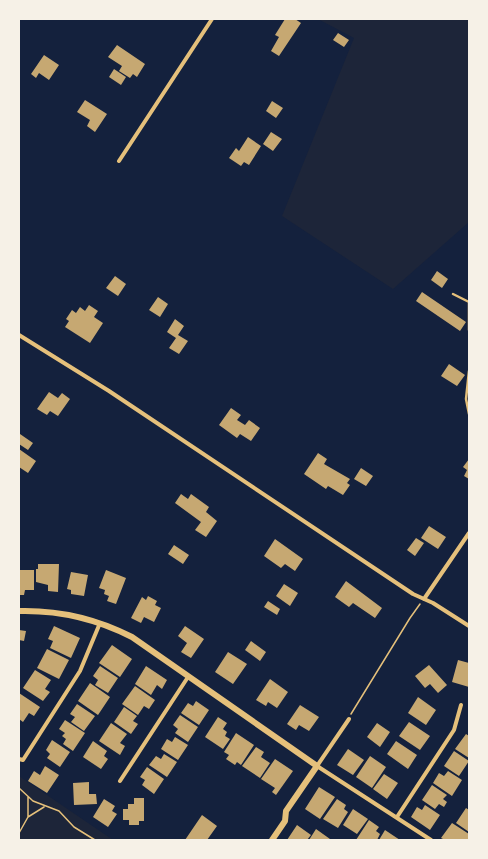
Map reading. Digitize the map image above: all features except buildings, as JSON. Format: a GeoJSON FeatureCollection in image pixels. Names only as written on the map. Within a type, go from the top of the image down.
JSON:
{"type":"FeatureCollection","features":[{"type":"Feature","properties":{"kind":"street"},"geometry":{"type":"LineString","coordinates":[[119,161],[212,19]]}},
{"type":"Feature","properties":{"kind":"street"},"geometry":{"type":"LineString","coordinates":[[19,335],[109,391],[413,594],[469,626]]}},
{"type":"Feature","properties":{"kind":"street"},"geometry":{"type":"LineString","coordinates":[[424,599],[469,533]]}},
{"type":"Feature","properties":{"kind":"street"},"geometry":{"type":"LineString","coordinates":[[19,611],[60,612],[100,623],[132,637],[317,766],[431,840]]}},
{"type":"Feature","properties":{"kind":"street"},"geometry":{"type":"LineString","coordinates":[[19,760],[23,760],[80,671],[100,623]]}},
{"type":"Feature","properties":{"kind":"street"},"geometry":{"type":"LineString","coordinates":[[120,781],[188,677]]}},
{"type":"Feature","properties":{"kind":"street"},"geometry":{"type":"LineString","coordinates":[[397,817],[454,730],[461,705]]}},
{"type":"Feature","properties":{"kind":"street"},"geometry":{"type":"LineString","coordinates":[[272,840],[285,821],[286,811],[348,719]]}},
{"type":"Feature","properties":{"kind":"lane"},"geometry":{"type":"LineString","coordinates":[[453,294],[469,302],[469,330]]}},
{"type":"Feature","properties":{"kind":"lane"},"geometry":{"type":"LineString","coordinates":[[469,371],[466,399],[469,414]]}},
{"type":"Feature","properties":{"kind":"path"},"geometry":{"type":"LineString","coordinates":[[348,719],[355,704],[410,618],[424,599]]}},
{"type":"Feature","properties":{"kind":"path"},"geometry":{"type":"LineString","coordinates":[[19,788],[44,807],[59,811],[74,826],[95,840]]}},
{"type":"Feature","properties":{"kind":"path"},"geometry":{"type":"LineString","coordinates":[[28,796],[28,817]]}},
{"type":"Feature","properties":{"kind":"path"},"geometry":{"type":"LineString","coordinates":[[19,833],[28,817],[44,807]]}},
{"type":"Feature","properties":{"kind":"shaded area"},"geometry":{"type":"Polygon","coordinates":[[[318,19],[469,19],[469,222],[393,289],[282,216],[354,38],[318,19]]]}},
{"type":"Feature","properties":{"kind":"shaded area"},"geometry":{"type":"Polygon","coordinates":[[[19,776],[113,840],[19,840],[19,776]]]}}]}
